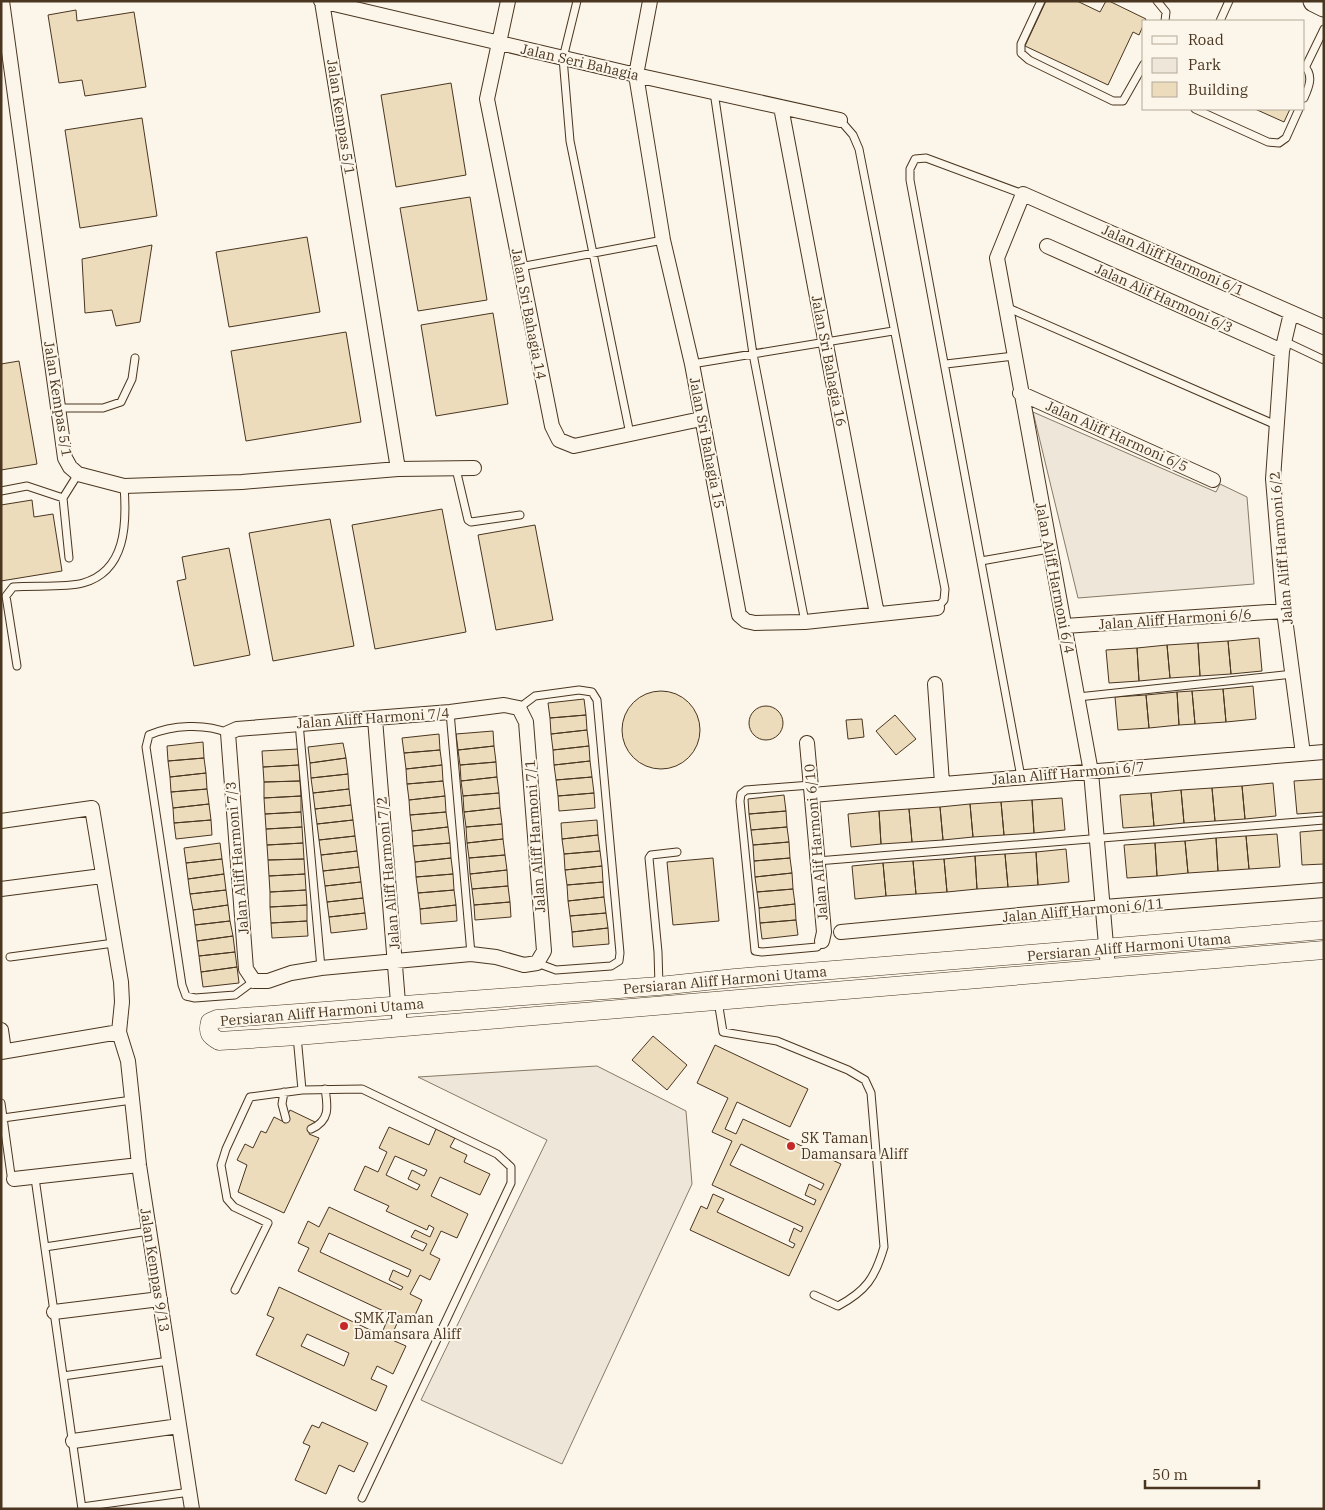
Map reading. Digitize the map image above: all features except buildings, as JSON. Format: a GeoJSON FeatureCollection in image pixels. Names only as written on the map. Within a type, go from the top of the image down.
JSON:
{"type":"FeatureCollection","features":[{"type":"Feature","properties":{"kind":"main road"},"geometry":{"type":"LineString","coordinates":[[1314,1],[1324,6]]}},
{"type":"Feature","properties":{"kind":"street","name":"Jalan Kempas 5/1"},"geometry":{"type":"LineString","coordinates":[[2,1],[65,458],[70,467],[78,474],[124,486],[242,482],[398,469],[474,468]]}},
{"type":"Feature","properties":{"kind":"street","name":"Jalan Kempas 5/1"},"geometry":{"type":"LineString","coordinates":[[322,1],[398,469]]}},
{"type":"Feature","properties":{"kind":"street","name":"Jalan Seri Bahagia"},"geometry":{"type":"LineString","coordinates":[[322,1],[636,75],[840,120]]}},
{"type":"Feature","properties":{"kind":"street","name":"Jalan Sri Bahagia 14"},"geometry":{"type":"LineString","coordinates":[[508,1],[487,99],[552,426],[559,440],[574,446],[701,419]]}},
{"type":"Feature","properties":{"kind":"street"},"geometry":{"type":"LineString","coordinates":[[636,75],[650,1]]}},
{"type":"Feature","properties":{"kind":"street","name":"Jalan Sri Bahagia 15"},"geometry":{"type":"LineString","coordinates":[[636,75],[663,240],[692,364],[739,615],[746,621],[755,623],[805,622],[937,608]]}},
{"type":"Feature","properties":{"kind":"street","name":"Jalan Sri Bahagia 16"},"geometry":{"type":"LineString","coordinates":[[781,107],[877,614]]}},
{"type":"Feature","properties":{"kind":"street","name":"Jalan Aliff Harmoni 6/4"},"geometry":{"type":"LineString","coordinates":[[1023,194],[997,258],[1091,772],[1108,968]]}},
{"type":"Feature","properties":{"kind":"street","name":"Jalan Aliff Harmoni 6/1"},"geometry":{"type":"LineString","coordinates":[[1023,194],[1324,327]]}},
{"type":"Feature","properties":{"kind":"street","name":"Jalan Alif Harmoni 6/3"},"geometry":{"type":"LineString","coordinates":[[1047,246],[1283,346]]}},
{"type":"Feature","properties":{"kind":"street","name":"Jalan Aliff Harmoni 6/2"},"geometry":{"type":"LineString","coordinates":[[1291,312],[1283,346],[1273,479],[1284,611],[1303,754]]}},
{"type":"Feature","properties":{"kind":"street","name":"Jalan Aliff Harmoni 6/5"},"geometry":{"type":"LineString","coordinates":[[1020,392],[1213,480]]}},
{"type":"Feature","properties":{"kind":"street","name":"Jalan Aliff Harmoni 6/6"},"geometry":{"type":"LineString","coordinates":[[1065,626],[1284,611]]}},
{"type":"Feature","properties":{"kind":"street"},"geometry":{"type":"LineString","coordinates":[[935,684],[942,783]]}},
{"type":"Feature","properties":{"kind":"street","name":"Jalan Aliff Harmoni 7/4"},"geometry":{"type":"LineString","coordinates":[[228,733],[236,729],[376,719],[504,705],[519,708]]}},
{"type":"Feature","properties":{"kind":"street","name":"Jalan Aliff Harmoni 7/1"},"geometry":{"type":"LineString","coordinates":[[519,708],[526,722],[544,951],[537,963]]}},
{"type":"Feature","properties":{"kind":"street","name":"Jalan Aliff Harmoni 7/2"},"geometry":{"type":"LineString","coordinates":[[376,719],[400,1026]]}},
{"type":"Feature","properties":{"kind":"street","name":"Jalan Aliff Harmoni 7/3"},"geometry":{"type":"LineString","coordinates":[[228,733],[246,968],[254,981]]}},
{"type":"Feature","properties":{"kind":"street","name":"Jalan Alif Harmoni 6/10"},"geometry":{"type":"LineString","coordinates":[[807,743],[816,861],[824,932],[822,941]]}},
{"type":"Feature","properties":{"kind":"street","name":"Jalan Aliff Harmoni 6/7"},"geometry":{"type":"LineString","coordinates":[[811,790],[1022,778],[1324,752]]}},
{"type":"Feature","properties":{"kind":"street"},"geometry":{"type":"LineString","coordinates":[[1,821],[92,808],[122,1002],[119,1032],[3,1052],[1,1030]]}},
{"type":"Feature","properties":{"kind":"street"},"geometry":{"type":"LineString","coordinates":[[1,889],[102,876]]}},
{"type":"Feature","properties":{"kind":"street","name":"Jalan Aliff Harmoni 6/11"},"geometry":{"type":"LineString","coordinates":[[842,932],[1104,907],[1324,890]]}},
{"type":"Feature","properties":{"kind":"street","name":"Persiaran Aliff Harmoni Utama"},"geometry":{"type":"LineString","coordinates":[[1324,930],[735,978],[659,986],[217,1018],[210,1022],[208,1031],[210,1036],[219,1041],[297,1036],[1324,950]]}},
{"type":"Feature","properties":{"kind":"street"},"geometry":{"type":"LineString","coordinates":[[254,981],[268,981],[291,973],[321,968],[471,954],[496,957],[524,965],[537,963]]}},
{"type":"Feature","properties":{"kind":"street","name":"Jalan Kempas 9/13"},"geometry":{"type":"LineString","coordinates":[[119,1032],[128,1061],[139,1165],[192,1509]]}},
{"type":"Feature","properties":{"kind":"street"},"geometry":{"type":"LineString","coordinates":[[14,1179],[139,1165]]}},
{"type":"Feature","properties":{"kind":"street"},"geometry":{"type":"LineString","coordinates":[[54,1312],[160,1299]]}},
{"type":"Feature","properties":{"kind":"street"},"geometry":{"type":"LineString","coordinates":[[72,1441],[179,1426]]}},
{"type":"Feature","properties":{"kind":"lane"},"geometry":{"type":"LineString","coordinates":[[577,1],[563,58],[570,141],[630,434]]}},
{"type":"Feature","properties":{"kind":"lane"},"geometry":{"type":"LineString","coordinates":[[1041,1],[1022,44],[1021,52],[1029,60],[1113,101],[1123,100],[1142,67]]}},
{"type":"Feature","properties":{"kind":"lane"},"geometry":{"type":"LineString","coordinates":[[1157,1],[1166,12],[1166,20]]}},
{"type":"Feature","properties":{"kind":"lane"},"geometry":{"type":"LineString","coordinates":[[1220,20],[1229,1]]}},
{"type":"Feature","properties":{"kind":"lane"},"geometry":{"type":"LineString","coordinates":[[1305,96],[1310,85],[1309,73],[1305,66],[1324,29]]}},
{"type":"Feature","properties":{"kind":"lane"},"geometry":{"type":"LineString","coordinates":[[714,92],[753,354],[805,622]]}},
{"type":"Feature","properties":{"kind":"lane"},"geometry":{"type":"LineString","coordinates":[[1198,110],[1268,142],[1279,143],[1286,138],[1299,110]]}},
{"type":"Feature","properties":{"kind":"lane"},"geometry":{"type":"LineString","coordinates":[[840,120],[853,135],[858,149],[945,589],[944,600],[937,608]]}},
{"type":"Feature","properties":{"kind":"lane"},"geometry":{"type":"LineString","coordinates":[[1022,778],[946,364],[910,180],[912,164],[915,159],[926,158],[1023,194]]}},
{"type":"Feature","properties":{"kind":"lane"},"geometry":{"type":"LineString","coordinates":[[520,267],[663,240]]}},
{"type":"Feature","properties":{"kind":"lane"},"geometry":{"type":"LineString","coordinates":[[1005,307],[1276,425]]}},
{"type":"Feature","properties":{"kind":"lane"},"geometry":{"type":"LineString","coordinates":[[692,364],[893,331]]}},
{"type":"Feature","properties":{"kind":"lane"},"geometry":{"type":"LineString","coordinates":[[1283,346],[1324,360]]}},
{"type":"Feature","properties":{"kind":"lane"},"geometry":{"type":"LineString","coordinates":[[946,364],[1014,356]]}},
{"type":"Feature","properties":{"kind":"lane"},"geometry":{"type":"LineString","coordinates":[[58,408],[102,408],[121,402],[132,380],[135,358]]}},
{"type":"Feature","properties":{"kind":"lane"},"geometry":{"type":"LineString","coordinates":[[456,469],[468,520],[471,522],[520,515]]}},
{"type":"Feature","properties":{"kind":"lane"},"geometry":{"type":"LineString","coordinates":[[69,558],[63,498],[78,474]]}},
{"type":"Feature","properties":{"kind":"lane"},"geometry":{"type":"LineString","coordinates":[[1,491],[27,486],[63,498]]}},
{"type":"Feature","properties":{"kind":"lane"},"geometry":{"type":"LineString","coordinates":[[17,666],[6,596],[8,591],[13,587],[82,584],[107,572],[120,550],[126,514],[124,486]]}},
{"type":"Feature","properties":{"kind":"lane"},"geometry":{"type":"LineString","coordinates":[[981,562],[1049,549]]}},
{"type":"Feature","properties":{"kind":"lane"},"geometry":{"type":"LineString","coordinates":[[1078,698],[1293,674]]}},
{"type":"Feature","properties":{"kind":"lane"},"geometry":{"type":"LineString","coordinates":[[519,708],[535,696],[579,690],[592,692],[597,700],[620,953],[619,961],[611,966],[556,970],[537,963]]}},
{"type":"Feature","properties":{"kind":"lane"},"geometry":{"type":"LineString","coordinates":[[450,712],[471,954]]}},
{"type":"Feature","properties":{"kind":"lane"},"geometry":{"type":"LineString","coordinates":[[299,723],[321,968]]}},
{"type":"Feature","properties":{"kind":"lane"},"geometry":{"type":"LineString","coordinates":[[228,733],[213,726],[162,729],[149,736],[146,747],[182,985],[186,996],[195,998],[235,996],[254,981]]}},
{"type":"Feature","properties":{"kind":"lane"},"geometry":{"type":"LineString","coordinates":[[811,790],[746,790],[741,794],[740,801],[755,951],[817,947],[822,941]]}},
{"type":"Feature","properties":{"kind":"lane"},"geometry":{"type":"LineString","coordinates":[[816,861],[1324,820]]}},
{"type":"Feature","properties":{"kind":"lane"},"geometry":{"type":"LineString","coordinates":[[659,986],[658,952],[649,858],[651,855],[677,852]]}},
{"type":"Feature","properties":{"kind":"lane"},"geometry":{"type":"LineString","coordinates":[[10,957],[114,943]]}},
{"type":"Feature","properties":{"kind":"lane"},"geometry":{"type":"LineString","coordinates":[[718,1001],[723,1032],[777,1041],[848,1070],[865,1080],[871,1094],[884,1247],[878,1268],[858,1296],[838,1306],[814,1295]]}},
{"type":"Feature","properties":{"kind":"lane"},"geometry":{"type":"LineString","coordinates":[[297,1036],[302,1090]]}},
{"type":"Feature","properties":{"kind":"lane"},"geometry":{"type":"LineString","coordinates":[[311,1129],[319,1126],[326,1118],[328,1107],[325,1089]]}},
{"type":"Feature","properties":{"kind":"lane"},"geometry":{"type":"LineString","coordinates":[[235,1290],[268,1223],[234,1207],[227,1200],[221,1165],[226,1149],[250,1097],[302,1090],[362,1089],[497,1154],[511,1166],[511,1183],[362,1498]]}},
{"type":"Feature","properties":{"kind":"lane"},"geometry":{"type":"LineString","coordinates":[[284,1092],[282,1104],[286,1119]]}},
{"type":"Feature","properties":{"kind":"lane"},"geometry":{"type":"LineString","coordinates":[[4,1118],[132,1100]]}},
{"type":"Feature","properties":{"kind":"lane"},"geometry":{"type":"LineString","coordinates":[[1,1103],[10,1175],[14,1179]]}},
{"type":"Feature","properties":{"kind":"lane"},"geometry":{"type":"LineString","coordinates":[[35,1178],[82,1508],[190,1492]]}},
{"type":"Feature","properties":{"kind":"lane"},"geometry":{"type":"LineString","coordinates":[[44,1247],[149,1231]]}},
{"type":"Feature","properties":{"kind":"lane"},"geometry":{"type":"LineString","coordinates":[[63,1376],[169,1361]]}},
{"type":"Feature","properties":{"kind":"green space"},"geometry":{"type":"Polygon","coordinates":[[[1033,412],[1216,492],[1220,484],[1247,497],[1254,584],[1078,598],[1033,412]]]}},
{"type":"Feature","properties":{"kind":"green space"},"geometry":{"type":"Polygon","coordinates":[[[597,1066],[686,1111],[692,1184],[562,1464],[421,1400],[547,1140],[418,1077],[597,1066]]]}},
{"type":"Feature","properties":{"kind":"place","name":"SK Taman Damansara Aliff"},"geometry":{"type":"Point","coordinates":[791,1146]}},
{"type":"Feature","properties":{"kind":"place","name":"SMK Taman Damansara Aliff"},"geometry":{"type":"Point","coordinates":[344,1326]}}]}
